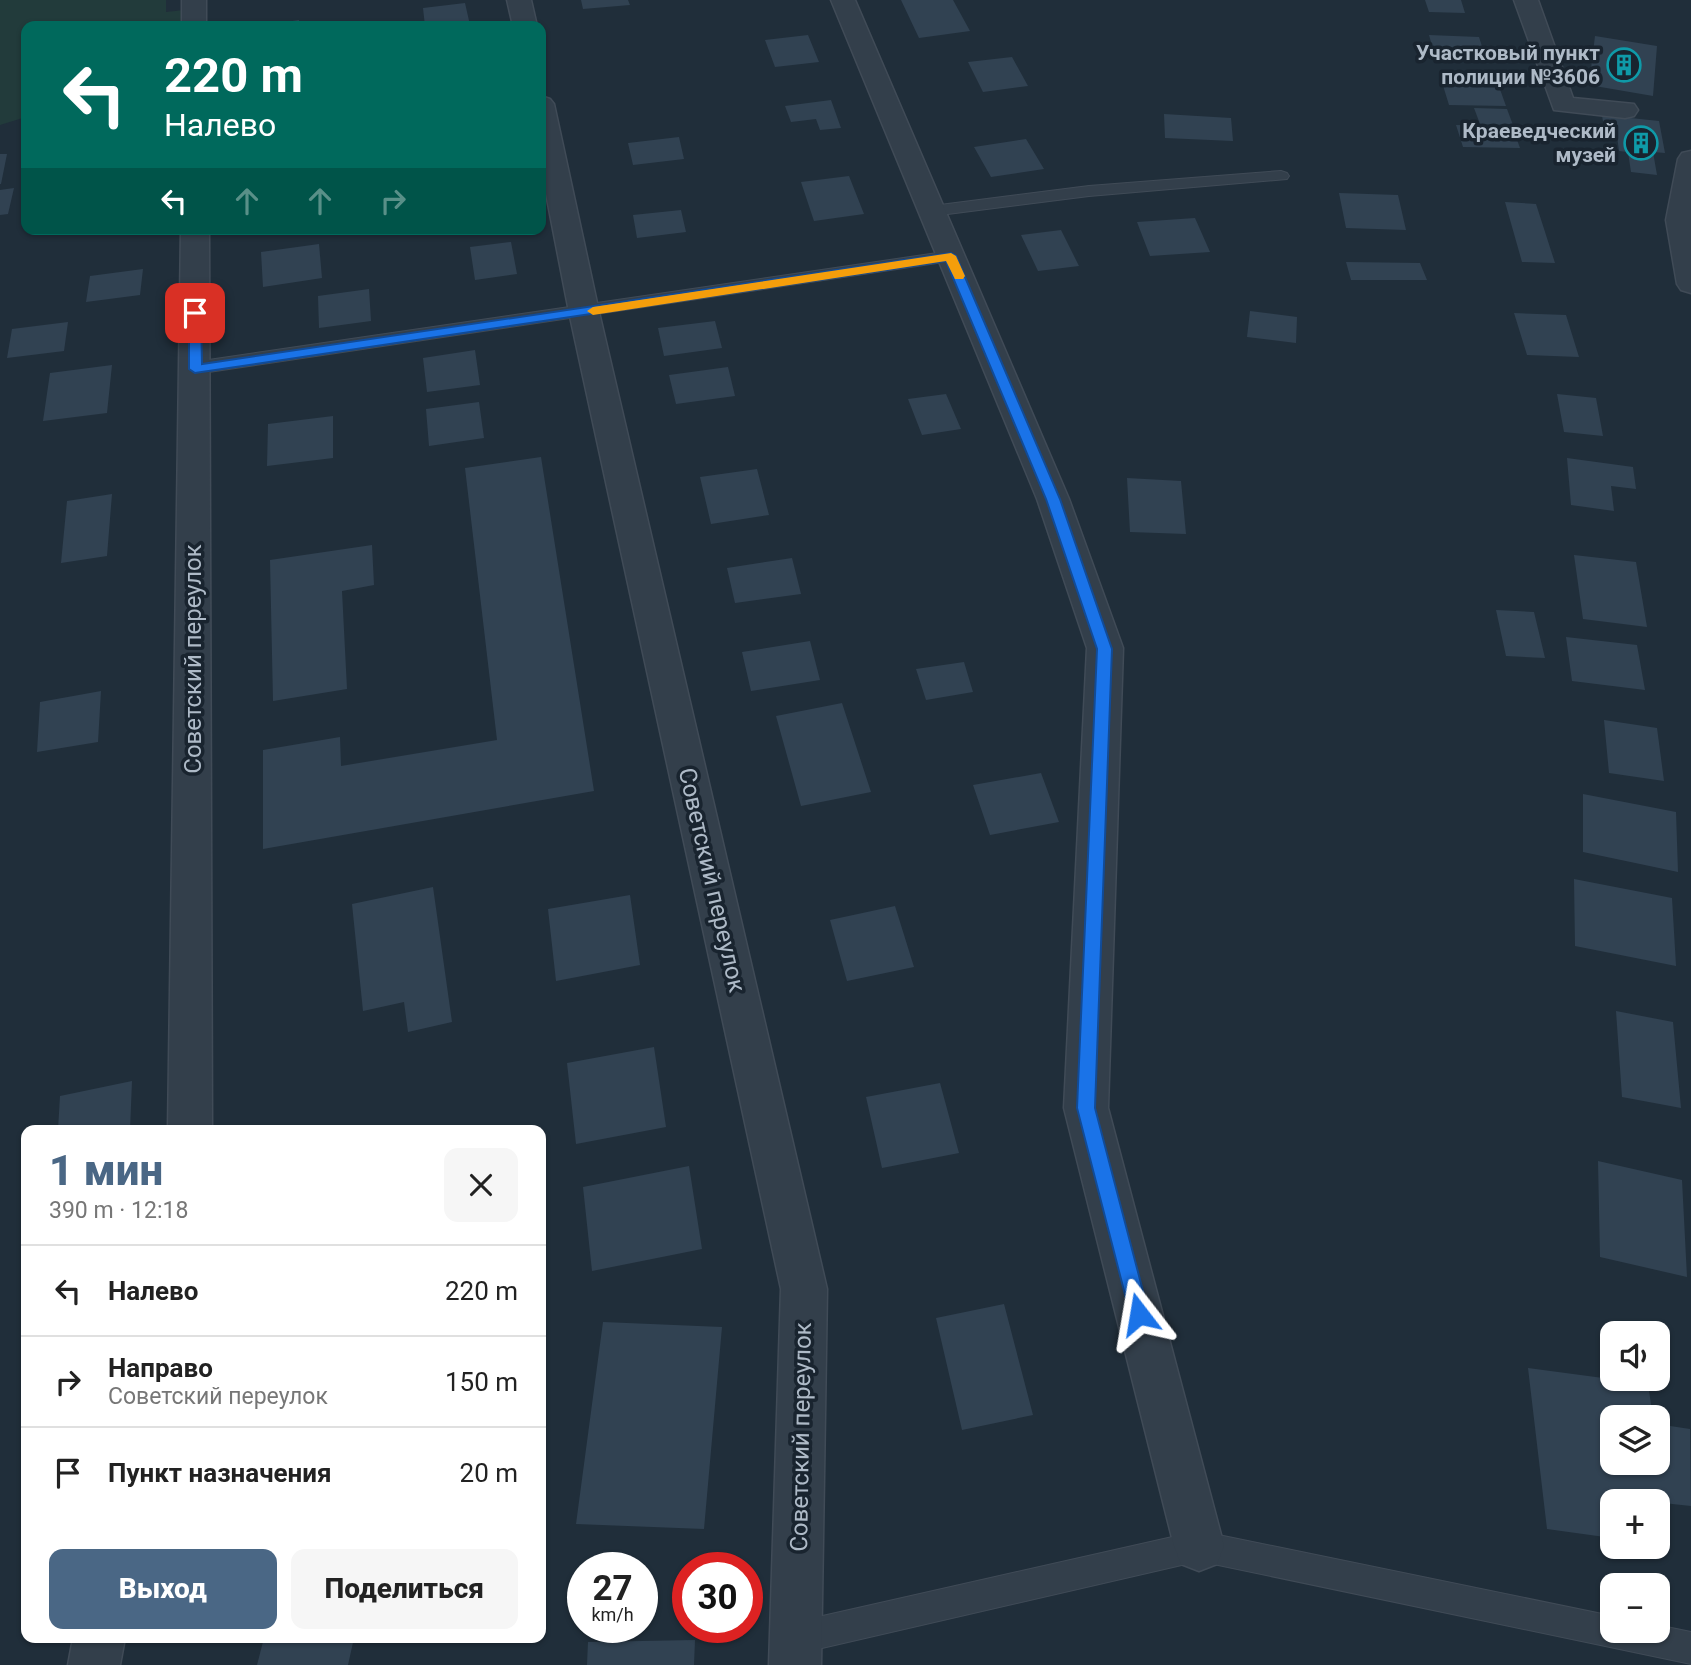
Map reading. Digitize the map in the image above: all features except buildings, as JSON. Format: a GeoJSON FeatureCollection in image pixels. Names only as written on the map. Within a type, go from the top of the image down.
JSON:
{"type":"FeatureCollection","features":[{"type":"Feature","properties":{"kind":"street"},"geometry":{"type":"LineString","coordinates":[[194,0],[194,21]]}},
{"type":"Feature","properties":{"kind":"street"},"geometry":{"type":"LineString","coordinates":[[519,0],[524,21]]}},
{"type":"Feature","properties":{"kind":"street"},"geometry":{"type":"LineString","coordinates":[[843,0],[1053,499],[1105,649],[1086,1108],[1199,1546]]}},
{"type":"Feature","properties":{"kind":"street"},"geometry":{"type":"LineString","coordinates":[[1525,0],[1563,105],[1625,110]]}},
{"type":"Feature","properties":{"kind":"street","name":"Советский переулок"},"geometry":{"type":"LineString","coordinates":[[546,128],[584,312],[804,1289],[796,1652]]}},
{"type":"Feature","properties":{"kind":"street"},"geometry":{"type":"LineString","coordinates":[[1691,159],[1680,220],[1691,284]]}},
{"type":"Feature","properties":{"kind":"street","name":"Советский переулок"},"geometry":{"type":"LineString","coordinates":[[190,1125],[195,235]]}},
{"type":"Feature","properties":{"kind":"street"},"geometry":{"type":"LineString","coordinates":[[93,1665],[98,1643]]}},
{"type":"Feature","properties":{"kind":"lane"},"geometry":{"type":"LineString","coordinates":[[932,211],[1089,191],[1281,176]]}},
{"type":"Feature","properties":{"kind":"lane"},"geometry":{"type":"LineString","coordinates":[[195,369],[951,256]]}},
{"type":"Feature","properties":{"kind":"lane"},"geometry":{"type":"LineString","coordinates":[[796,1652],[1199,1546],[1691,1648]]}},
{"type":"Feature","properties":{"kind":"green space"},"geometry":{"type":"Polygon","coordinates":[[[0,0],[166,0],[166,12],[184,10],[184,21],[21,21],[21,119],[0,125],[0,0]]]}},
{"type":"Feature","properties":{"kind":"slow traffic"},"geometry":{"type":"LineString","coordinates":[[593,311],[951,256],[959,276]]}},
{"type":"Feature","properties":{"kind":"place","name":"Участковый пункт полиции №3606"},"geometry":{"type":"Point","coordinates":[1624,65]}},
{"type":"Feature","properties":{"kind":"place","name":"Краеведческий музей"},"geometry":{"type":"Point","coordinates":[1641,143]}},
{"type":"Feature","properties":{"kind":"route"},"geometry":{"type":"LineString","coordinates":[[195,313],[195,369],[951,256],[1053,499],[1105,649],[1086,1108],[1139,1314]]}}]}
